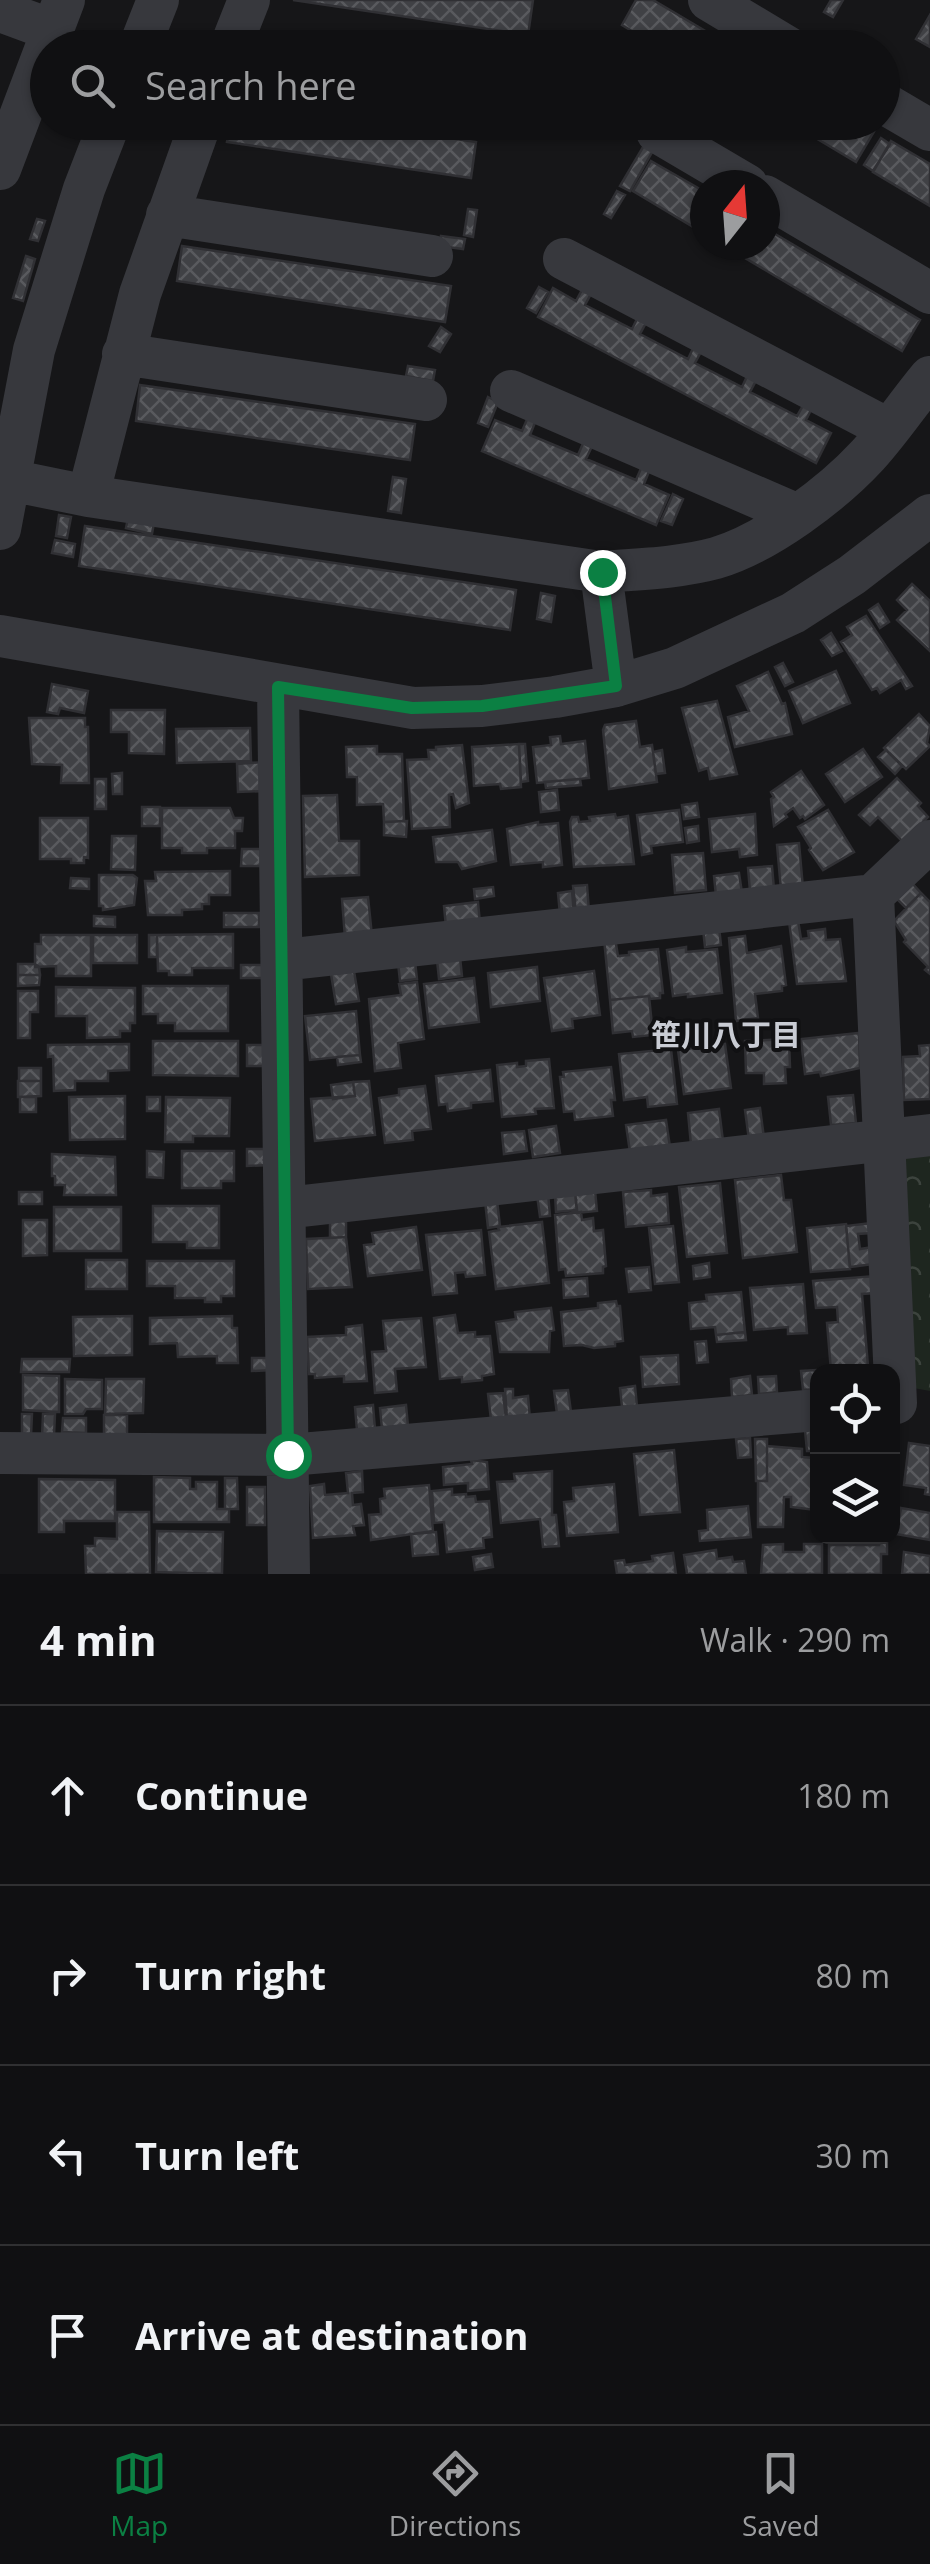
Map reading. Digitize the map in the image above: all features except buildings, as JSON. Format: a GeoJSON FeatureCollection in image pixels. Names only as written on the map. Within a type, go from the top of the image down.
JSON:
{"type":"FeatureCollection","features":[{"type":"Feature","properties":{"kind":"street"},"geometry":{"type":"LineString","coordinates":[[146,30],[158,0]]}},
{"type":"Feature","properties":{"kind":"street"},"geometry":{"type":"LineString","coordinates":[[237,30],[249,0]]}},
{"type":"Feature","properties":{"kind":"street"},"geometry":{"type":"LineString","coordinates":[[708,0],[759,30]]}},
{"type":"Feature","properties":{"kind":"street"},"geometry":{"type":"LineString","coordinates":[[0,11],[58,15]]}},
{"type":"Feature","properties":{"kind":"street"},"geometry":{"type":"LineString","coordinates":[[0,169],[30,89]]}},
{"type":"Feature","properties":{"kind":"street"},"geometry":{"type":"LineString","coordinates":[[900,112],[930,130]]}},
{"type":"Feature","properties":{"kind":"street"},"geometry":{"type":"LineString","coordinates":[[0,529],[4,479],[34,350],[103,140]]}},
{"type":"Feature","properties":{"kind":"street"},"geometry":{"type":"LineString","coordinates":[[88,496],[123,354],[194,140]]}},
{"type":"Feature","properties":{"kind":"street"},"geometry":{"type":"LineString","coordinates":[[670,140],[721,170]]}},
{"type":"Feature","properties":{"kind":"street"},"geometry":{"type":"LineString","coordinates":[[780,205],[930,294]]}},
{"type":"Feature","properties":{"kind":"street"},"geometry":{"type":"LineString","coordinates":[[167,215],[432,256]]}},
{"type":"Feature","properties":{"kind":"street"},"geometry":{"type":"LineString","coordinates":[[564,260],[888,429]]}},
{"type":"Feature","properties":{"kind":"street"},"geometry":{"type":"LineString","coordinates":[[123,354],[426,400]]}},
{"type":"Feature","properties":{"kind":"street"},"geometry":{"type":"LineString","coordinates":[[4,479],[88,496],[602,572],[680,566],[719,557],[780,528],[798,515],[867,456],[930,376]]}},
{"type":"Feature","properties":{"kind":"street"},"geometry":{"type":"LineString","coordinates":[[511,391],[798,515]]}},
{"type":"Feature","properties":{"kind":"street"},"geometry":{"type":"LineString","coordinates":[[0,636],[412,708],[482,706],[616,686],[675,668],[793,613],[852,575],[930,515]]}},
{"type":"Feature","properties":{"kind":"street"},"geometry":{"type":"LineString","coordinates":[[602,572],[616,686]]}},
{"type":"Feature","properties":{"kind":"street"},"geometry":{"type":"LineString","coordinates":[[278,687],[289,1574]]}},
{"type":"Feature","properties":{"kind":"street"},"geometry":{"type":"LineString","coordinates":[[283,960],[874,895],[930,841]]}},
{"type":"Feature","properties":{"kind":"street"},"geometry":{"type":"LineString","coordinates":[[874,895],[885,1141],[906,1405]]}},
{"type":"Feature","properties":{"kind":"street"},"geometry":{"type":"LineString","coordinates":[[285,1208],[930,1135]]}},
{"type":"Feature","properties":{"kind":"street"},"geometry":{"type":"LineString","coordinates":[[0,1453],[288,1455],[810,1411]]}},
{"type":"Feature","properties":{"kind":"green space"},"geometry":{"type":"Polygon","coordinates":[[[930,1147],[930,1391],[914,1388],[898,1163],[930,1147]]]}},
{"type":"Feature","properties":{"kind":"district","name":"笹川八丁目"},"geometry":{"type":"Point","coordinates":[726,1034]}},
{"type":"Feature","properties":{"kind":"route"},"geometry":{"type":"LineString","coordinates":[[288,1455],[278,687],[412,708],[482,706],[616,686],[602,572]]}}]}
